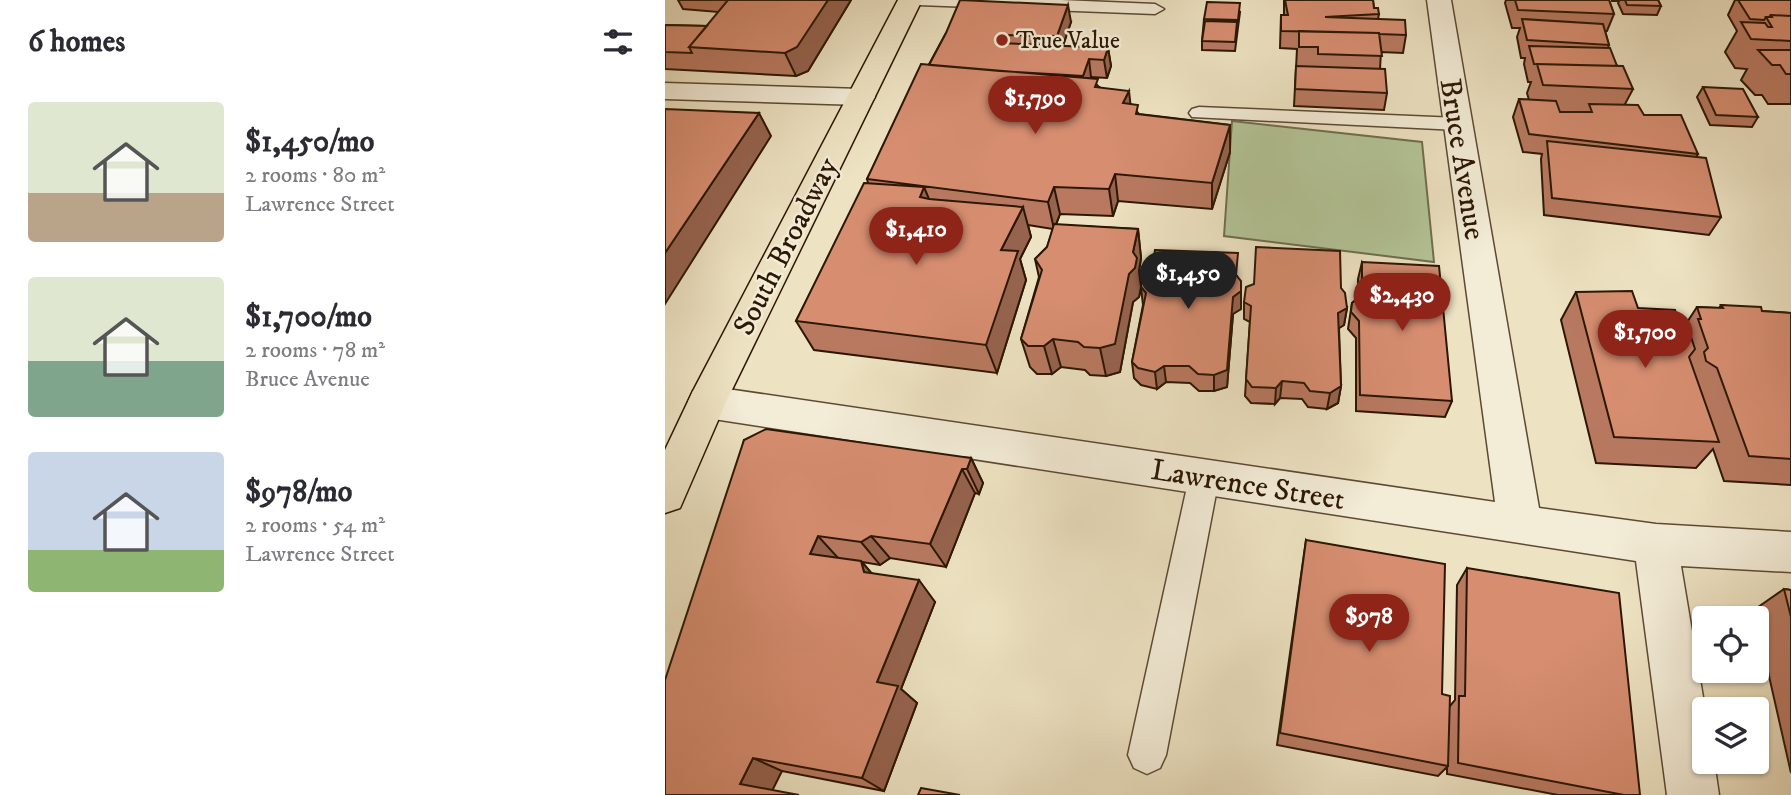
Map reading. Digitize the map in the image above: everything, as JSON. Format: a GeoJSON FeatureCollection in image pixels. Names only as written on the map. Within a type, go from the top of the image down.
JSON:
{"type":"FeatureCollection","features":[{"type":"Feature","properties":{"kind":"main road","name":"South Broadway"},"geometry":{"type":"LineString","coordinates":[[665,495],[707,402],[910,0]]}},
{"type":"Feature","properties":{"kind":"street","name":"Bruce Avenue"},"geometry":{"type":"LineString","coordinates":[[1439,0],[1520,525]]}},
{"type":"Feature","properties":{"kind":"street"},"geometry":{"type":"LineString","coordinates":[[665,91],[861,97]]}},
{"type":"Feature","properties":{"kind":"street","name":"Lawrence Street"},"geometry":{"type":"LineString","coordinates":[[707,402],[1656,544],[1791,552]]}},
{"type":"Feature","properties":{"kind":"street"},"geometry":{"type":"LineString","coordinates":[[1656,544],[1693,795]]}},
{"type":"Feature","properties":{"kind":"lane"},"geometry":{"type":"LineString","coordinates":[[918,0],[1155,9]]}},
{"type":"Feature","properties":{"kind":"lane"},"geometry":{"type":"LineString","coordinates":[[1199,113],[1458,124]]}},
{"type":"Feature","properties":{"kind":"lane"},"geometry":{"type":"LineString","coordinates":[[1147,755],[1204,478]]}},
{"type":"Feature","properties":{"kind":"green space"},"geometry":{"type":"Polygon","coordinates":[[[1232,121],[1422,142],[1434,262],[1224,236],[1232,121]]]}},
{"type":"Feature","properties":{"kind":"building"},"geometry":{"type":"Polygon","coordinates":[[[728,0],[828,0],[797,47],[785,53],[689,47],[728,0]]]}},
{"type":"Feature","properties":{"kind":"building"},"geometry":{"type":"Polygon","coordinates":[[[960,0],[1068,5],[1057,36],[1002,35],[999,43],[1108,48],[1104,60],[1089,59],[1083,76],[929,65],[960,0]]]}},
{"type":"Feature","properties":{"kind":"building"},"geometry":{"type":"Polygon","coordinates":[[[1285,0],[1373,0],[1374,8],[1378,8],[1379,14],[1325,17],[1405,20],[1406,35],[1281,31],[1281,15],[1288,15],[1285,0]]]}},
{"type":"Feature","properties":{"kind":"building"},"geometry":{"type":"Polygon","coordinates":[[[1515,0],[1609,0],[1614,14],[1518,10],[1515,0]]]}},
{"type":"Feature","properties":{"kind":"building"},"geometry":{"type":"Polygon","coordinates":[[[1625,0],[1658,0],[1661,6],[1627,5],[1625,0]]]}},
{"type":"Feature","properties":{"kind":"building"},"geometry":{"type":"Polygon","coordinates":[[[1738,0],[1791,0],[1791,16],[1771,15],[1764,20],[1750,19],[1738,0]]]}},
{"type":"Feature","properties":{"kind":"building"},"geometry":{"type":"Polygon","coordinates":[[[1207,2],[1240,3],[1238,20],[1204,19],[1207,2]]]}},
{"type":"Feature","properties":{"kind":"building"},"geometry":{"type":"Polygon","coordinates":[[[1771,15],[1791,16],[1791,41],[1751,39],[1741,22],[1765,23],[1772,27],[1766,17],[1772,17],[1771,15]]]}},
{"type":"Feature","properties":{"kind":"building"},"geometry":{"type":"Polygon","coordinates":[[[1522,19],[1603,24],[1609,45],[1527,40],[1522,19]]]}},
{"type":"Feature","properties":{"kind":"building"},"geometry":{"type":"Polygon","coordinates":[[[1205,21],[1237,22],[1235,42],[1202,41],[1205,21]]]}},
{"type":"Feature","properties":{"kind":"building"},"geometry":{"type":"Polygon","coordinates":[[[665,25],[707,26],[689,47],[692,53],[665,52],[665,25]]]}},
{"type":"Feature","properties":{"kind":"building"},"geometry":{"type":"Polygon","coordinates":[[[1299,31],[1379,33],[1382,56],[1318,54],[1318,47],[1299,47],[1299,31]]]}},
{"type":"Feature","properties":{"kind":"building"},"geometry":{"type":"Polygon","coordinates":[[[1529,46],[1610,48],[1617,66],[1534,64],[1529,46]]]}},
{"type":"Feature","properties":{"kind":"building"},"geometry":{"type":"Polygon","coordinates":[[[1758,50],[1791,50],[1791,74],[1786,74],[1780,65],[1772,65],[1758,50]]]}},
{"type":"Feature","properties":{"kind":"building"},"geometry":{"type":"Polygon","coordinates":[[[921,64],[1098,79],[1095,87],[1129,91],[1123,103],[1138,105],[1136,114],[1230,125],[1212,183],[1115,174],[1109,189],[1054,187],[1048,202],[867,179],[921,64]]]}},
{"type":"Feature","properties":{"kind":"building"},"geometry":{"type":"Polygon","coordinates":[[[1537,64],[1623,66],[1633,89],[1543,85],[1537,64]]]}},
{"type":"Feature","properties":{"kind":"building"},"geometry":{"type":"Polygon","coordinates":[[[1296,66],[1385,69],[1387,93],[1295,89],[1296,66]]]}},
{"type":"Feature","properties":{"kind":"building"},"geometry":{"type":"Polygon","coordinates":[[[1703,87],[1743,89],[1758,117],[1716,115],[1703,87]]]}},
{"type":"Feature","properties":{"kind":"building"},"geometry":{"type":"Polygon","coordinates":[[[1519,99],[1556,101],[1560,112],[1592,112],[1589,104],[1638,105],[1644,115],[1681,115],[1698,154],[1529,134],[1519,99]]]}},
{"type":"Feature","properties":{"kind":"building"},"geometry":{"type":"Polygon","coordinates":[[[665,109],[759,113],[665,253],[665,109]]]}},
{"type":"Feature","properties":{"kind":"building"},"geometry":{"type":"Polygon","coordinates":[[[1547,141],[1706,158],[1721,217],[1552,198],[1547,141]]]}},
{"type":"Feature","properties":{"kind":"building"},"geometry":{"type":"Polygon","coordinates":[[[864,183],[924,187],[920,197],[929,199],[1023,207],[1001,250],[1018,251],[986,345],[796,321],[864,183]]]}},
{"type":"Feature","properties":{"kind":"building"},"geometry":{"type":"Polygon","coordinates":[[[1054,224],[1138,229],[1133,252],[1137,258],[1135,268],[1129,274],[1115,344],[1100,348],[1084,347],[1078,342],[1053,339],[1044,346],[1028,346],[1021,339],[1042,270],[1035,259],[1047,247],[1054,224]]]}},
{"type":"Feature","properties":{"kind":"building"},"geometry":{"type":"Polygon","coordinates":[[[1256,247],[1340,251],[1341,288],[1345,293],[1347,308],[1338,313],[1341,386],[1330,393],[1310,391],[1304,383],[1282,381],[1276,388],[1252,387],[1246,379],[1251,306],[1244,302],[1246,287],[1254,284],[1256,247]]]}},
{"type":"Feature","properties":{"kind":"building"},"geometry":{"type":"Polygon","coordinates":[[[1155,250],[1238,253],[1236,275],[1241,281],[1241,291],[1233,297],[1227,370],[1214,375],[1198,374],[1189,366],[1164,366],[1155,372],[1138,368],[1132,362],[1146,293],[1141,287],[1142,276],[1152,270],[1155,250]]]}},
{"type":"Feature","properties":{"kind":"building"},"geometry":{"type":"Polygon","coordinates":[[[1362,262],[1439,266],[1452,401],[1360,395],[1359,321],[1351,312],[1352,303],[1362,295],[1362,262]]]}},
{"type":"Feature","properties":{"kind":"building"},"geometry":{"type":"Polygon","coordinates":[[[1632,291],[1638,308],[1675,310],[1682,330],[1691,337],[1695,349],[1689,357],[1719,442],[1614,437],[1576,292],[1632,291]]]}},
{"type":"Feature","properties":{"kind":"building"},"geometry":{"type":"Polygon","coordinates":[[[1721,305],[1761,307],[1762,311],[1791,313],[1791,459],[1749,456],[1717,368],[1706,361],[1704,352],[1708,348],[1698,319],[1701,319],[1697,307],[1723,308],[1721,305]]]}},
{"type":"Feature","properties":{"kind":"building"},"geometry":{"type":"Polygon","coordinates":[[[766,429],[971,458],[967,469],[962,469],[930,544],[871,536],[861,542],[818,536],[810,554],[861,561],[864,572],[919,580],[877,682],[898,686],[862,778],[753,758],[740,784],[799,795],[665,795],[665,680],[744,440],[766,429]]]}},
{"type":"Feature","properties":{"kind":"building"},"geometry":{"type":"Polygon","coordinates":[[[1306,540],[1445,564],[1442,694],[1450,696],[1448,766],[1280,733],[1306,540]]]}},
{"type":"Feature","properties":{"kind":"building"},"geometry":{"type":"Polygon","coordinates":[[[1467,568],[1619,593],[1640,795],[1624,795],[1458,763],[1459,696],[1465,696],[1467,568]]]}},
{"type":"Feature","properties":{"kind":"building"},"geometry":{"type":"Polygon","coordinates":[[[1784,589],[1791,590],[1791,617],[1784,589]]]}},
{"type":"Feature","properties":{"kind":"building"},"geometry":{"type":"Polygon","coordinates":[[[921,788],[960,795],[918,795],[921,788]]]}},
{"type":"Feature","properties":{"kind":"place","name":"True Value"},"geometry":{"type":"Point","coordinates":[1002,40]}}]}
